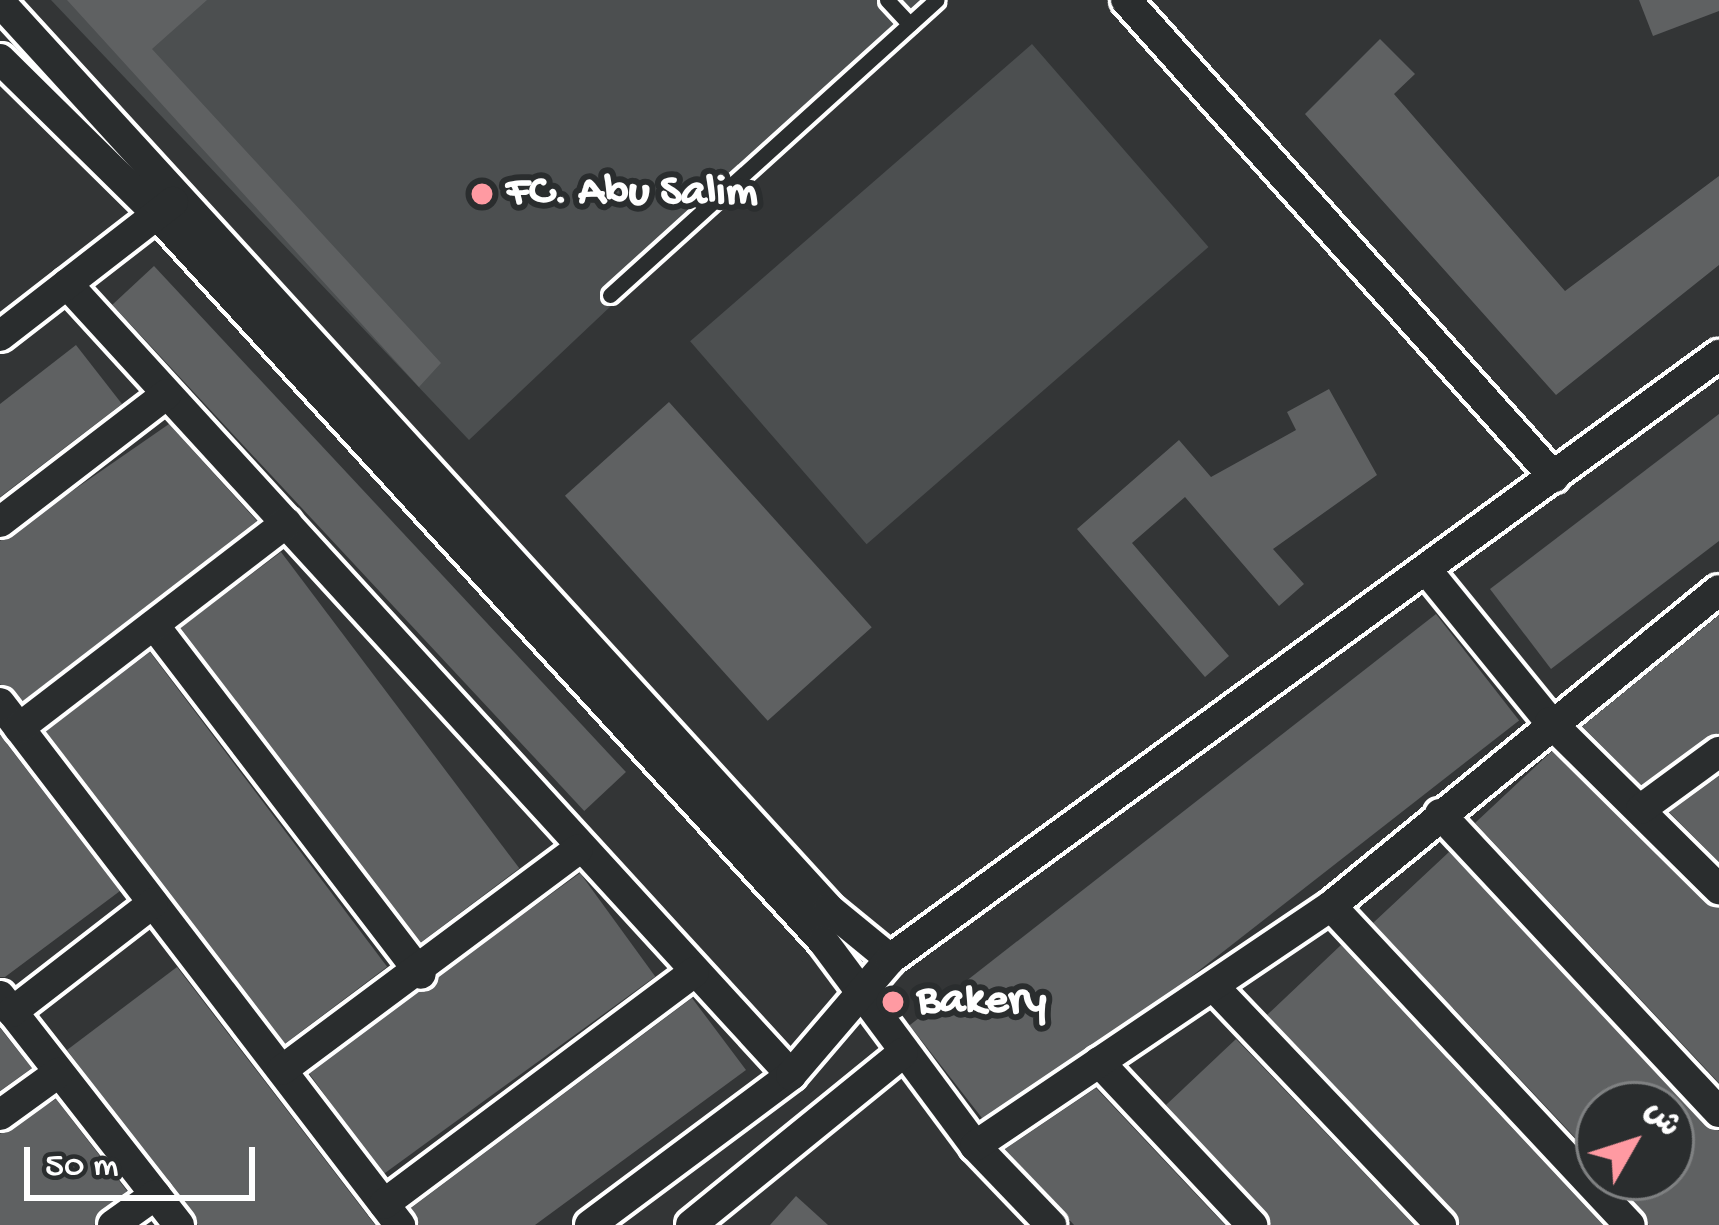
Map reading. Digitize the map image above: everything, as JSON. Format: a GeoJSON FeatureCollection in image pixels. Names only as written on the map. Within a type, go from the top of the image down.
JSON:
{"type":"FeatureCollection","features":[{"type":"Feature","properties":{"kind":"street"},"geometry":{"type":"LineString","coordinates":[[1126,0],[1554,477]]}},
{"type":"Feature","properties":{"kind":"street"},"geometry":{"type":"LineString","coordinates":[[0,2],[182,195],[829,909],[890,959]]}},
{"type":"Feature","properties":{"kind":"street"},"geometry":{"type":"LineString","coordinates":[[0,59],[157,214],[860,991],[975,1145],[1051,1225]]}},
{"type":"Feature","properties":{"kind":"street"},"geometry":{"type":"LineString","coordinates":[[0,336],[182,195]]}},
{"type":"Feature","properties":{"kind":"street"},"geometry":{"type":"LineString","coordinates":[[67,284],[578,849],[791,1075]]}},
{"type":"Feature","properties":{"kind":"street"},"geometry":{"type":"LineString","coordinates":[[590,1225],[791,1075],[890,959],[1430,573],[1719,355]]}},
{"type":"Feature","properties":{"kind":"street"},"geometry":{"type":"LineString","coordinates":[[0,522],[167,394]]}},
{"type":"Feature","properties":{"kind":"street"},"geometry":{"type":"LineString","coordinates":[[20,728],[286,524]]}},
{"type":"Feature","properties":{"kind":"street"},"geometry":{"type":"LineString","coordinates":[[1430,573],[1550,722],[1719,889]]}},
{"type":"Feature","properties":{"kind":"street"},"geometry":{"type":"LineString","coordinates":[[975,1145],[1099,1061],[1217,990],[1330,906],[1550,722],[1719,590]]}},
{"type":"Feature","properties":{"kind":"street"},"geometry":{"type":"LineString","coordinates":[[154,625],[421,974]]}},
{"type":"Feature","properties":{"kind":"street"},"geometry":{"type":"LineString","coordinates":[[0,703],[392,1214],[694,972]]}},
{"type":"Feature","properties":{"kind":"street"},"geometry":{"type":"LineString","coordinates":[[1641,809],[1719,752]]}},
{"type":"Feature","properties":{"kind":"street"},"geometry":{"type":"LineString","coordinates":[[1440,814],[1719,1112]]}},
{"type":"Feature","properties":{"kind":"street"},"geometry":{"type":"LineString","coordinates":[[282,1070],[421,974],[578,849]]}},
{"type":"Feature","properties":{"kind":"street"},"geometry":{"type":"LineString","coordinates":[[153,902],[6,1004],[179,1225]]}},
{"type":"Feature","properties":{"kind":"street"},"geometry":{"type":"LineString","coordinates":[[1330,906],[1630,1225]]}},
{"type":"Feature","properties":{"kind":"street"},"geometry":{"type":"LineString","coordinates":[[1217,990],[1441,1225]]}},
{"type":"Feature","properties":{"kind":"street"},"geometry":{"type":"LineString","coordinates":[[691,1225],[903,1053]]}},
{"type":"Feature","properties":{"kind":"street"},"geometry":{"type":"LineString","coordinates":[[1099,1061],[1252,1225]]}},
{"type":"Feature","properties":{"kind":"street"},"geometry":{"type":"LineString","coordinates":[[0,1115],[58,1072]]}},
{"type":"Feature","properties":{"kind":"street"},"geometry":{"type":"LineString","coordinates":[[113,1225],[155,1195]]}},
{"type":"Feature","properties":{"kind":"lane"},"geometry":{"type":"LineString","coordinates":[[887,0],[909,24]]}},
{"type":"Feature","properties":{"kind":"lane"},"geometry":{"type":"LineString","coordinates":[[610,296],[936,0]]}},
{"type":"Feature","properties":{"kind":"shaded area","name":"FC. Abu Salim"},"geometry":{"type":"Polygon","coordinates":[[[51,0],[935,0],[469,440],[51,0]]]}},
{"type":"Feature","properties":{"kind":"shaded area"},"geometry":{"type":"Polygon","coordinates":[[[1032,44],[1208,247],[867,544],[690,341],[1032,44]]]}},
{"type":"Feature","properties":{"kind":"building"},"geometry":{"type":"Polygon","coordinates":[[[67,0],[207,0],[152,49],[441,363],[419,387],[67,0]]]}},
{"type":"Feature","properties":{"kind":"building"},"geometry":{"type":"Polygon","coordinates":[[[1639,0],[1719,0],[1719,11],[1653,36],[1639,0]]]}},
{"type":"Feature","properties":{"kind":"building"},"geometry":{"type":"Polygon","coordinates":[[[1380,39],[1415,74],[1394,94],[1565,291],[1719,176],[1719,265],[1556,395],[1305,114],[1380,39]]]}},
{"type":"Feature","properties":{"kind":"building"},"geometry":{"type":"Polygon","coordinates":[[[154,266],[626,772],[584,811],[112,305],[154,266]]]}},
{"type":"Feature","properties":{"kind":"building"},"geometry":{"type":"Polygon","coordinates":[[[76,345],[122,404],[0,497],[0,404],[76,345]]]}},
{"type":"Feature","properties":{"kind":"building"},"geometry":{"type":"Polygon","coordinates":[[[1329,389],[1377,475],[1273,549],[1304,584],[1279,606],[1185,497],[1132,543],[1229,656],[1205,677],[1077,529],[1179,440],[1211,477],[1296,430],[1287,412],[1329,389]]]}},
{"type":"Feature","properties":{"kind":"building"},"geometry":{"type":"Polygon","coordinates":[[[669,402],[872,627],[768,721],[565,496],[669,402]]]}},
{"type":"Feature","properties":{"kind":"building"},"geometry":{"type":"Polygon","coordinates":[[[1719,414],[1719,541],[1551,669],[1490,589],[1719,414]]]}},
{"type":"Feature","properties":{"kind":"building"},"geometry":{"type":"Polygon","coordinates":[[[169,424],[257,521],[23,701],[0,684],[0,541],[169,424]]]}},
{"type":"Feature","properties":{"kind":"building"},"geometry":{"type":"Polygon","coordinates":[[[281,552],[519,868],[419,944],[180,628],[281,552]]]}},
{"type":"Feature","properties":{"kind":"building"},"geometry":{"type":"Polygon","coordinates":[[[1436,614],[1519,720],[993,1132],[910,1025],[1436,614]]]}},
{"type":"Feature","properties":{"kind":"building"},"geometry":{"type":"Polygon","coordinates":[[[1719,615],[1719,733],[1641,785],[1582,726],[1719,615]]]}},
{"type":"Feature","properties":{"kind":"building"},"geometry":{"type":"Polygon","coordinates":[[[150,652],[387,967],[282,1046],[45,731],[150,652]]]}},
{"type":"Feature","properties":{"kind":"building"},"geometry":{"type":"Polygon","coordinates":[[[0,735],[120,891],[5,977],[0,977],[0,735]]]}},
{"type":"Feature","properties":{"kind":"building"},"geometry":{"type":"Polygon","coordinates":[[[1552,751],[1719,908],[1719,1083],[1475,823],[1552,751]]]}},
{"type":"Feature","properties":{"kind":"building"},"geometry":{"type":"Polygon","coordinates":[[[1719,776],[1719,862],[1669,812],[1719,776]]]}},
{"type":"Feature","properties":{"kind":"building"},"geometry":{"type":"Polygon","coordinates":[[[1449,852],[1671,1081],[1575,1081],[1575,1138],[1373,923],[1449,852]]]}},
{"type":"Feature","properties":{"kind":"building"},"geometry":{"type":"Polygon","coordinates":[[[580,873],[655,977],[383,1175],[307,1071],[580,873]]]}},
{"type":"Feature","properties":{"kind":"building"},"geometry":{"type":"Polygon","coordinates":[[[1341,945],[1575,1195],[1575,1201],[1581,1201],[1603,1225],[1460,1225],[1267,1015],[1341,945]]]}},
{"type":"Feature","properties":{"kind":"building"},"geometry":{"type":"Polygon","coordinates":[[[177,967],[375,1225],[198,1225],[67,1050],[177,967]]]}},
{"type":"Feature","properties":{"kind":"building"},"geometry":{"type":"Polygon","coordinates":[[[692,998],[746,1070],[535,1225],[419,1225],[411,1208],[692,998]]]}},
{"type":"Feature","properties":{"kind":"building"},"geometry":{"type":"Polygon","coordinates":[[[0,1028],[32,1068],[0,1091],[0,1028]]]}},
{"type":"Feature","properties":{"kind":"building"},"geometry":{"type":"Polygon","coordinates":[[[1236,1039],[1414,1225],[1271,1225],[1166,1105],[1236,1039]]]}},
{"type":"Feature","properties":{"kind":"building"},"geometry":{"type":"Polygon","coordinates":[[[1096,1088],[1225,1225],[1074,1225],[1005,1149],[1096,1088]]]}},
{"type":"Feature","properties":{"kind":"building"},"geometry":{"type":"Polygon","coordinates":[[[56,1099],[127,1191],[94,1225],[0,1225],[0,1134],[56,1099]]]}},
{"type":"Feature","properties":{"kind":"building"},"geometry":{"type":"Polygon","coordinates":[[[1695,1106],[1719,1131],[1719,1225],[1649,1225],[1630,1201],[1695,1201],[1695,1106]]]}},
{"type":"Feature","properties":{"kind":"building"},"geometry":{"type":"Polygon","coordinates":[[[796,1196],[828,1225],[770,1225],[796,1196]]]}},
{"type":"Feature","properties":{"kind":"place","name":"FC. Abu Salim"},"geometry":{"type":"Point","coordinates":[482,194]}},
{"type":"Feature","properties":{"kind":"place","name":"Bakery"},"geometry":{"type":"Point","coordinates":[893,1002]}}]}
